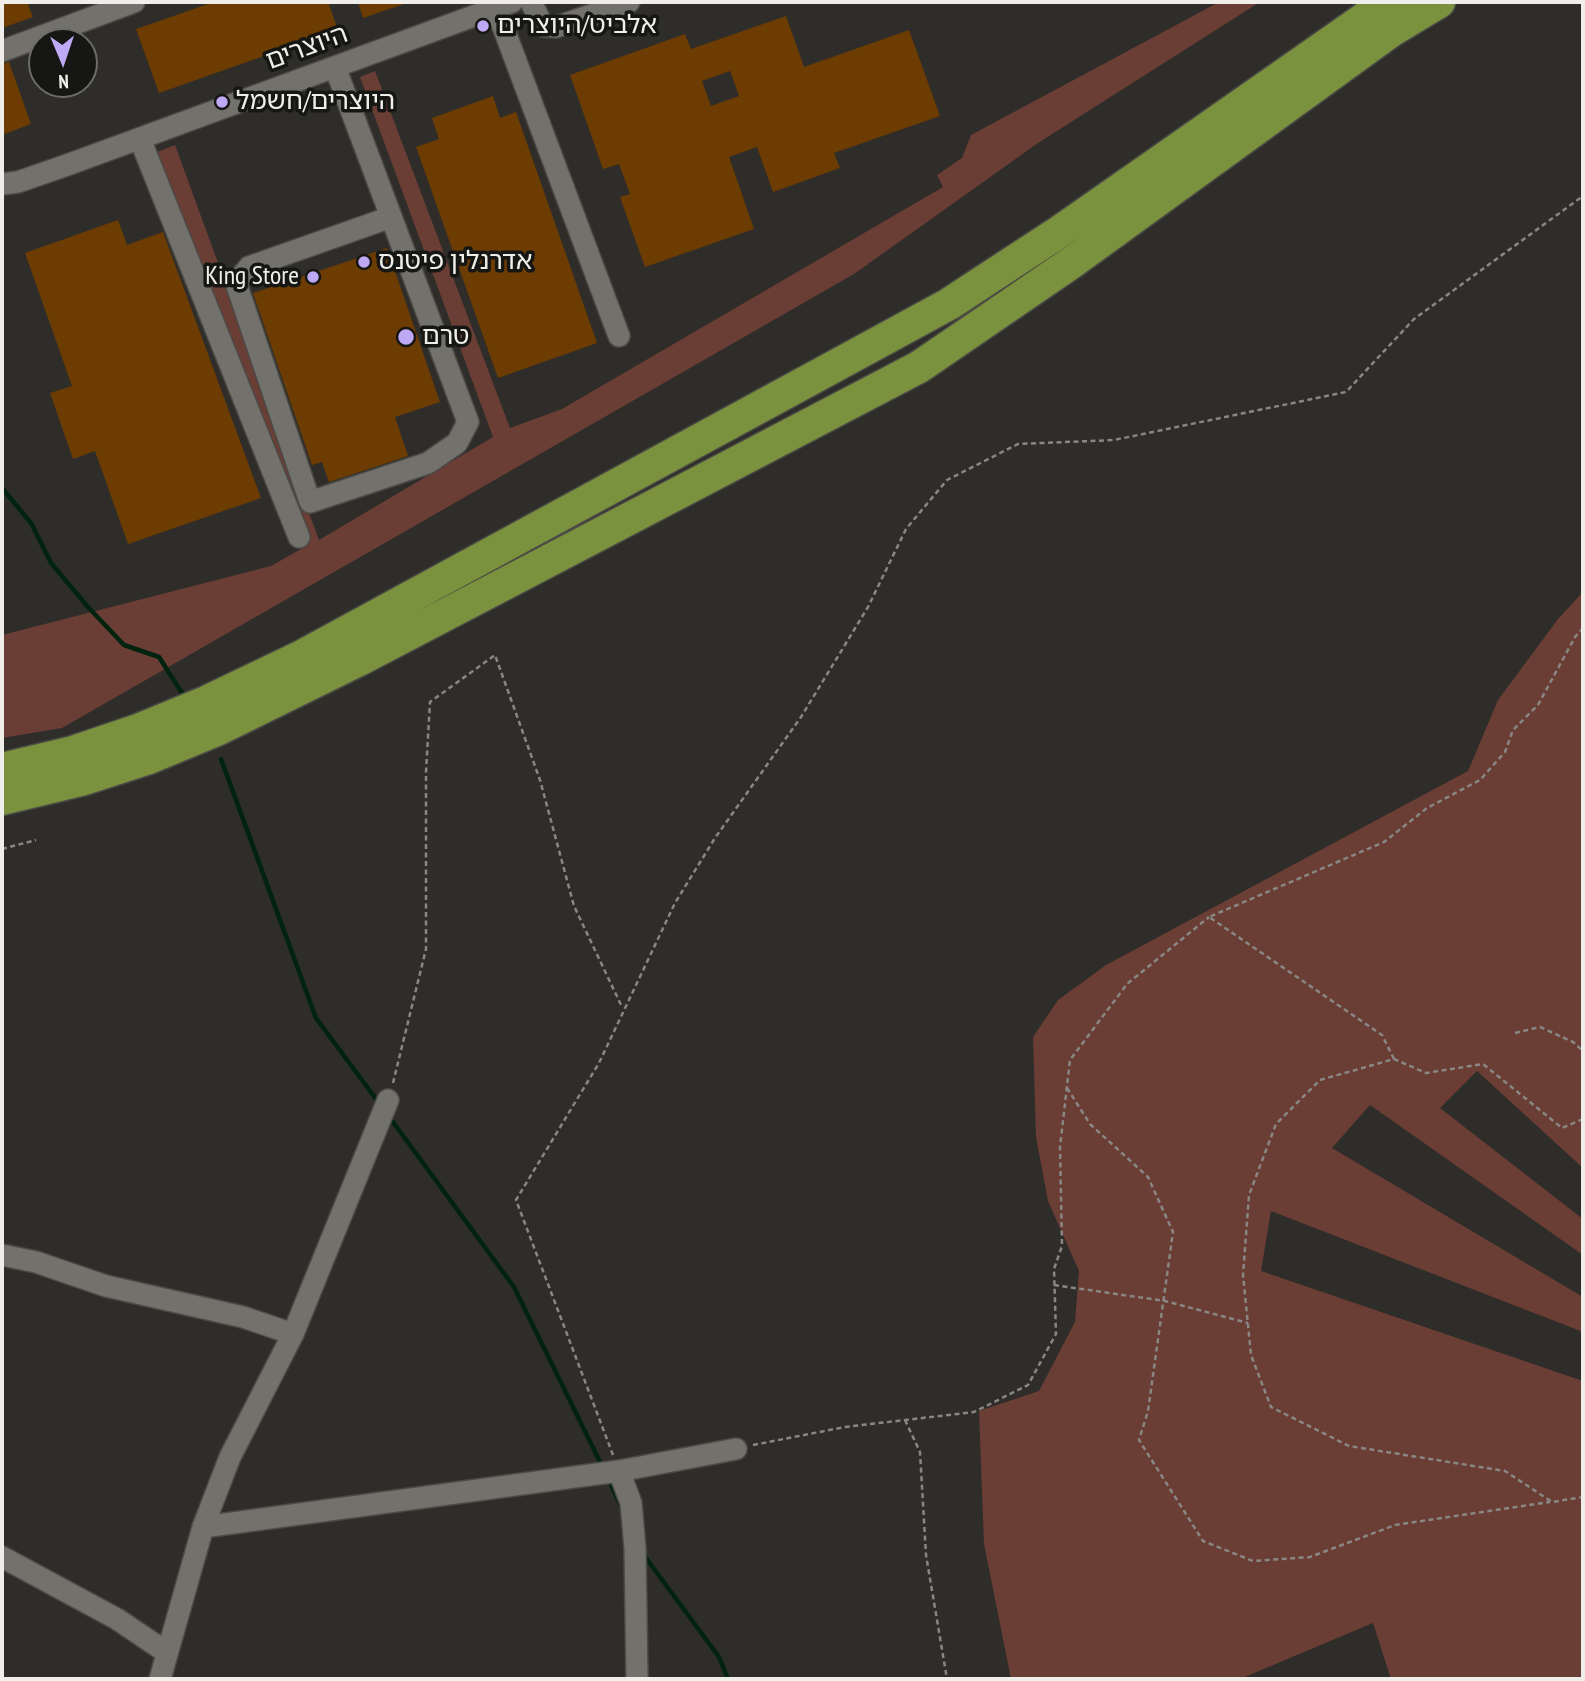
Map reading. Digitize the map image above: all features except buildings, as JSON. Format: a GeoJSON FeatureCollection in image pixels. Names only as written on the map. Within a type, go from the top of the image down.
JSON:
{"type":"FeatureCollection","features":[{"type":"Feature","properties":{"kind":"highway"},"geometry":{"type":"LineString","coordinates":[[2,769],[73,752],[138,730],[206,702],[300,657],[914,323],[1056,234],[1388,2]]}},
{"type":"Feature","properties":{"kind":"highway"},"geometry":{"type":"LineString","coordinates":[[2,799],[81,780],[149,758],[219,729],[336,672],[919,367],[1071,263],[1391,31],[1439,2]]}},
{"type":"Feature","properties":{"kind":"street"},"geometry":{"type":"LineString","coordinates":[[2,51],[134,2]]}},
{"type":"Feature","properties":{"kind":"street"},"geometry":{"type":"LineString","coordinates":[[531,2],[543,26],[556,27],[629,2]]}},
{"type":"Feature","properties":{"kind":"street"},"geometry":{"type":"LineString","coordinates":[[504,5],[619,336]]}},
{"type":"Feature","properties":{"kind":"street","name":"היוצרים"},"geometry":{"type":"LineString","coordinates":[[2,184],[18,182],[140,139],[504,5]]}},
{"type":"Feature","properties":{"kind":"street"},"geometry":{"type":"LineString","coordinates":[[335,67],[468,422],[457,443],[428,463],[310,502],[235,288],[243,271],[255,264],[391,217]]}},
{"type":"Feature","properties":{"kind":"street"},"geometry":{"type":"LineString","coordinates":[[140,139],[299,537]]}},
{"type":"Feature","properties":{"kind":"street"},"geometry":{"type":"LineString","coordinates":[[160,1679],[203,1527],[230,1457],[293,1334],[388,1100]]}},
{"type":"Feature","properties":{"kind":"street"},"geometry":{"type":"LineString","coordinates":[[2,1255],[36,1262],[106,1286],[243,1317],[293,1334]]}},
{"type":"Feature","properties":{"kind":"street"},"geometry":{"type":"LineString","coordinates":[[203,1527],[594,1475],[736,1449]]}},
{"type":"Feature","properties":{"kind":"street"},"geometry":{"type":"LineString","coordinates":[[618,1471],[631,1503],[635,1548],[637,1679]]}},
{"type":"Feature","properties":{"kind":"street"},"geometry":{"type":"LineString","coordinates":[[2,1557],[117,1619],[166,1652]]}},
{"type":"Feature","properties":{"kind":"path"},"geometry":{"type":"LineString","coordinates":[[618,1471],[516,1200],[599,1063],[682,892],[715,838],[801,718],[868,607],[906,529],[947,480],[1018,444],[1114,440],[1346,392],[1414,319],[1583,196]]}},
{"type":"Feature","properties":{"kind":"path"},"geometry":{"type":"LineString","coordinates":[[736,1449],[845,1427],[974,1412],[1028,1384],[1056,1334],[1054,1269],[1062,1246],[1060,1147],[1070,1060],[1127,984],[1209,917],[1384,842],[1427,808],[1480,780],[1505,752],[1513,730],[1538,705],[1583,628]]}},
{"type":"Feature","properties":{"kind":"path"},"geometry":{"type":"LineString","coordinates":[[388,1100],[426,949],[426,772],[430,702],[495,655],[540,780],[574,906],[623,1009]]}},
{"type":"Feature","properties":{"kind":"path"},"geometry":{"type":"LineString","coordinates":[[2,849],[36,841]]}},
{"type":"Feature","properties":{"kind":"path"},"geometry":{"type":"LineString","coordinates":[[1209,917],[1382,1035],[1394,1059]]}},
{"type":"Feature","properties":{"kind":"path"},"geometry":{"type":"LineString","coordinates":[[1516,1033],[1540,1027],[1573,1042],[1583,1051]]}},
{"type":"Feature","properties":{"kind":"path"},"geometry":{"type":"LineString","coordinates":[[1552,1502],[1505,1471],[1349,1446],[1271,1407],[1251,1355],[1243,1275],[1249,1195],[1276,1124],[1320,1080],[1394,1059],[1426,1073],[1483,1064],[1562,1128],[1583,1119]]}},
{"type":"Feature","properties":{"kind":"path"},"geometry":{"type":"LineString","coordinates":[[1067,1088],[1090,1124],[1148,1177],[1173,1232],[1165,1301],[1155,1343],[1148,1411],[1139,1440],[1203,1541],[1253,1561],[1310,1557],[1395,1525],[1583,1497]]}},
{"type":"Feature","properties":{"kind":"path"},"geometry":{"type":"LineString","coordinates":[[1054,1285],[1165,1301],[1248,1323]]}},
{"type":"Feature","properties":{"kind":"path"},"geometry":{"type":"LineString","coordinates":[[905,1420],[920,1452],[926,1555],[947,1679]]}},
{"type":"Feature","properties":{"kind":"shaded area"},"geometry":{"type":"Polygon","coordinates":[[[1219,2],[1260,2],[1038,143],[854,274],[62,728],[2,738],[2,635],[271,566],[308,545],[157,152],[175,145],[319,540],[493,437],[360,77],[375,71],[510,428],[562,409],[943,187],[937,175],[962,158],[971,135],[1219,2]]]}},
{"type":"Feature","properties":{"kind":"shaded area"},"geometry":{"type":"Polygon","coordinates":[[[1583,592],[1583,1168],[1477,1071],[1440,1108],[1583,1219],[1583,1255],[1370,1105],[1332,1148],[1583,1297],[1583,1332],[1271,1211],[1261,1271],[1583,1381],[1583,1679],[1391,1679],[1373,1623],[1240,1679],[1011,1679],[984,1544],[979,1411],[1039,1391],[1075,1322],[1079,1271],[1048,1201],[1036,1137],[1033,1037],[1058,1000],[1106,965],[1468,771],[1498,700],[1558,619],[1583,592]]]}},
{"type":"Feature","properties":{"kind":"waterway"},"geometry":{"type":"LineString","coordinates":[[2,488],[31,523],[51,563],[88,607],[124,645],[159,657],[182,693]]}},
{"type":"Feature","properties":{"kind":"waterway"},"geometry":{"type":"LineString","coordinates":[[221,759],[316,1018],[376,1099]]}},
{"type":"Feature","properties":{"kind":"waterway"},"geometry":{"type":"LineString","coordinates":[[393,1122],[514,1287],[602,1466]]}},
{"type":"Feature","properties":{"kind":"waterway"},"geometry":{"type":"LineString","coordinates":[[609,1480],[622,1508]]}},
{"type":"Feature","properties":{"kind":"waterway"},"geometry":{"type":"LineString","coordinates":[[646,1558],[719,1657],[728,1679]]}},
{"type":"Feature","properties":{"kind":"place","name":"אלביט/היוצרים"},"geometry":{"type":"Point","coordinates":[483,26]}},
{"type":"Feature","properties":{"kind":"place","name":"היוצרים/חשמל"},"geometry":{"type":"Point","coordinates":[222,102]}},
{"type":"Feature","properties":{"kind":"place","name":"אדרנלין פיטנס"},"geometry":{"type":"Point","coordinates":[364,262]}},
{"type":"Feature","properties":{"kind":"place","name":"King Store"},"geometry":{"type":"Point","coordinates":[313,277]}},
{"type":"Feature","properties":{"kind":"place","name":"טרם"},"geometry":{"type":"Point","coordinates":[406,337]}}]}
